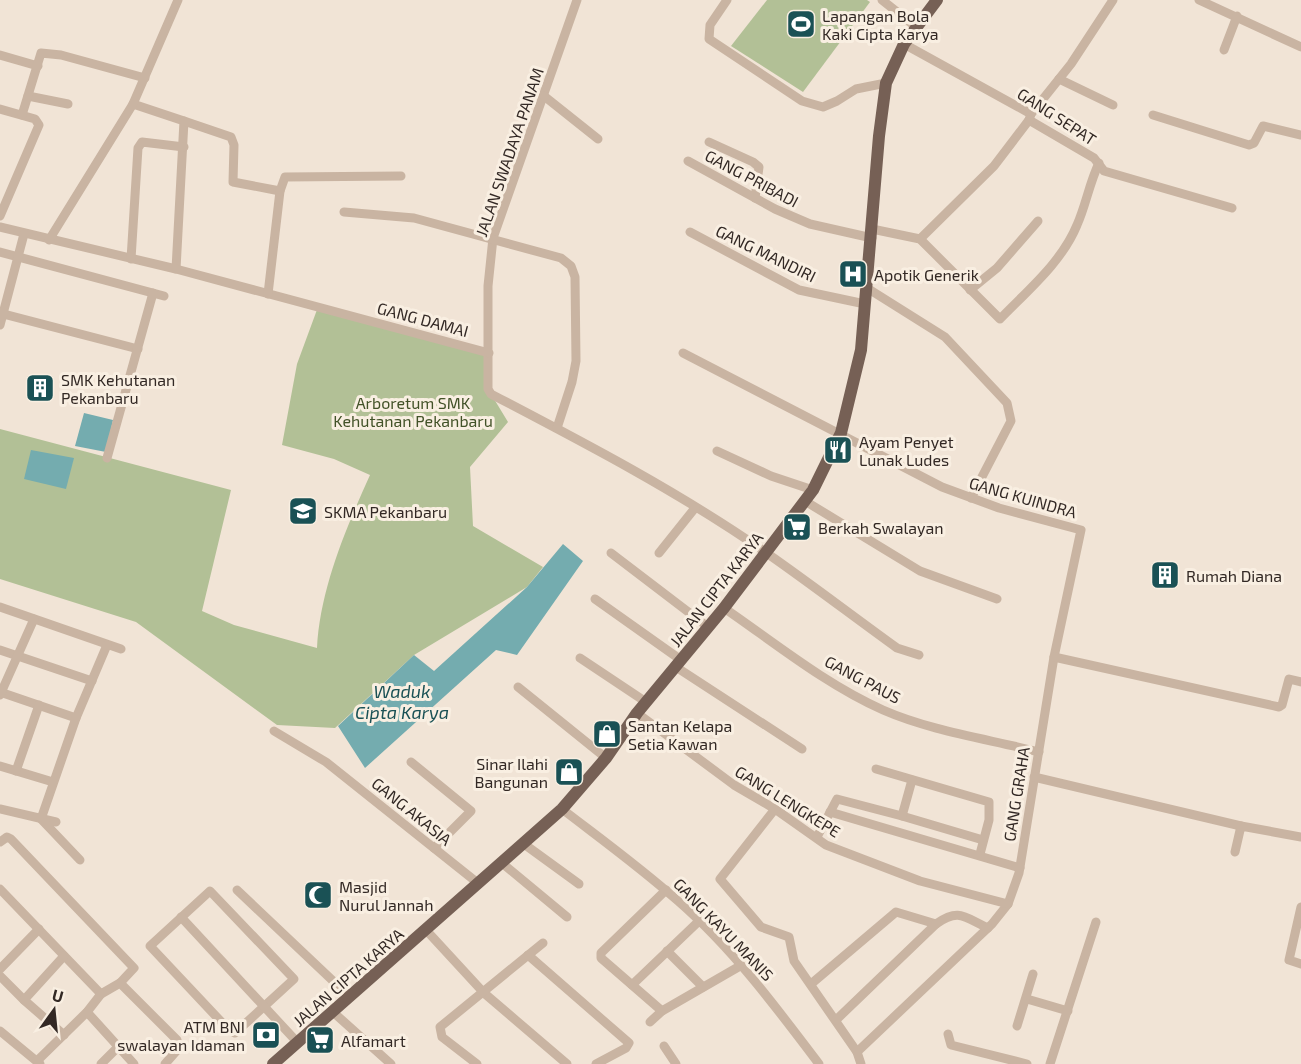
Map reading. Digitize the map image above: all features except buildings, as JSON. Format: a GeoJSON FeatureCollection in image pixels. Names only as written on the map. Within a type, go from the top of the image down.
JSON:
{"type":"FeatureCollection","features":[{"type":"Feature","properties":{"kind":"main road","name":"JALAN CIPTA KARYA"},"geometry":{"type":"LineString","coordinates":[[280,1062],[298,1042],[562,809],[606,758],[637,713],[724,608],[813,490],[841,433],[861,350],[879,136],[886,83],[904,44],[937,0]]}},
{"type":"Feature","properties":{"kind":"street"},"geometry":{"type":"LineString","coordinates":[[49,240],[133,104],[178,0]]}},
{"type":"Feature","properties":{"kind":"street","name":"JALAN SWADAYA PANAM"},"geometry":{"type":"LineString","coordinates":[[489,353],[488,286],[493,238],[577,0]]}},
{"type":"Feature","properties":{"kind":"street"},"geometry":{"type":"LineString","coordinates":[[727,0],[710,25],[709,39],[802,101],[822,107],[856,89],[886,83]]}},
{"type":"Feature","properties":{"kind":"street"},"geometry":{"type":"LineString","coordinates":[[882,0],[916,27]]}},
{"type":"Feature","properties":{"kind":"street"},"geometry":{"type":"LineString","coordinates":[[1199,0],[1301,47]]}},
{"type":"Feature","properties":{"kind":"street"},"geometry":{"type":"LineString","coordinates":[[1099,164],[1089,182],[1078,225],[1065,247],[1000,319],[997,319],[920,239],[994,166],[1059,79],[1110,1]]}},
{"type":"Feature","properties":{"kind":"street"},"geometry":{"type":"LineString","coordinates":[[1224,50],[1237,16]]}},
{"type":"Feature","properties":{"kind":"street","name":"GANG SEPAT"},"geometry":{"type":"LineString","coordinates":[[904,44],[1030,117],[1094,158],[1104,171],[1232,208]]}},
{"type":"Feature","properties":{"kind":"street"},"geometry":{"type":"LineString","coordinates":[[22,115],[41,53],[61,55],[145,78]]}},
{"type":"Feature","properties":{"kind":"street"},"geometry":{"type":"LineString","coordinates":[[0,55],[38,66]]}},
{"type":"Feature","properties":{"kind":"street"},"geometry":{"type":"LineString","coordinates":[[1059,79],[1113,105]]}},
{"type":"Feature","properties":{"kind":"street"},"geometry":{"type":"LineString","coordinates":[[28,96],[68,105]]}},
{"type":"Feature","properties":{"kind":"street"},"geometry":{"type":"LineString","coordinates":[[544,96],[598,139]]}},
{"type":"Feature","properties":{"kind":"street"},"geometry":{"type":"LineString","coordinates":[[133,104],[231,137],[234,145],[233,182],[280,191]]}},
{"type":"Feature","properties":{"kind":"street"},"geometry":{"type":"LineString","coordinates":[[0,109],[38,121],[39,125],[0,216]]}},
{"type":"Feature","properties":{"kind":"street"},"geometry":{"type":"LineString","coordinates":[[1154,115],[1249,145],[1254,143],[1263,126],[1301,135]]}},
{"type":"Feature","properties":{"kind":"street"},"geometry":{"type":"LineString","coordinates":[[176,269],[184,121]]}},
{"type":"Feature","properties":{"kind":"street"},"geometry":{"type":"LineString","coordinates":[[131,259],[138,148],[142,142],[184,147]]}},
{"type":"Feature","properties":{"kind":"street"},"geometry":{"type":"LineString","coordinates":[[709,142],[759,167],[755,198]]}},
{"type":"Feature","properties":{"kind":"street","name":"GANG PRIBADI"},"geometry":{"type":"LineString","coordinates":[[688,161],[755,198],[810,224],[920,239]]}},
{"type":"Feature","properties":{"kind":"street"},"geometry":{"type":"LineString","coordinates":[[268,294],[280,191],[285,177],[401,176]]}},
{"type":"Feature","properties":{"kind":"street"},"geometry":{"type":"LineString","coordinates":[[344,212],[414,218],[561,258],[571,266],[575,277],[576,361],[572,382],[557,428]]}},
{"type":"Feature","properties":{"kind":"street"},"geometry":{"type":"LineString","coordinates":[[970,290],[997,268],[1038,221]]}},
{"type":"Feature","properties":{"kind":"street","name":"GANG DAMAI"},"geometry":{"type":"LineString","coordinates":[[0,227],[176,269],[489,353]]}},
{"type":"Feature","properties":{"kind":"street","name":"GANG MANDIRI"},"geometry":{"type":"LineString","coordinates":[[690,232],[799,290],[866,304]]}},
{"type":"Feature","properties":{"kind":"street"},"geometry":{"type":"LineString","coordinates":[[0,325],[24,234]]}},
{"type":"Feature","properties":{"kind":"street"},"geometry":{"type":"LineString","coordinates":[[0,252],[164,296]]}},
{"type":"Feature","properties":{"kind":"street"},"geometry":{"type":"LineString","coordinates":[[867,288],[945,338],[1007,403],[1011,421],[971,498]]}},
{"type":"Feature","properties":{"kind":"street"},"geometry":{"type":"LineString","coordinates":[[107,458],[153,293]]}},
{"type":"Feature","properties":{"kind":"street"},"geometry":{"type":"LineString","coordinates":[[2,313],[138,349]]}},
{"type":"Feature","properties":{"kind":"street"},"geometry":{"type":"LineString","coordinates":[[489,353],[488,388],[491,394],[557,428],[695,508],[766,553],[897,648],[919,655]]}},
{"type":"Feature","properties":{"kind":"street","name":"GANG KUINDRA"},"geometry":{"type":"LineString","coordinates":[[683,353],[841,433],[942,488],[1081,530],[1054,657]]}},
{"type":"Feature","properties":{"kind":"street"},"geometry":{"type":"LineString","coordinates":[[717,451],[771,476],[813,490]]}},
{"type":"Feature","properties":{"kind":"street"},"geometry":{"type":"LineString","coordinates":[[805,501],[920,571],[997,599]]}},
{"type":"Feature","properties":{"kind":"street"},"geometry":{"type":"LineString","coordinates":[[659,553],[695,508]]}},
{"type":"Feature","properties":{"kind":"street"},"geometry":{"type":"LineString","coordinates":[[611,553],[708,627]]}},
{"type":"Feature","properties":{"kind":"street"},"geometry":{"type":"LineString","coordinates":[[595,599],[679,664],[802,749]]}},
{"type":"Feature","properties":{"kind":"street"},"geometry":{"type":"LineString","coordinates":[[0,607],[121,649]]}},
{"type":"Feature","properties":{"kind":"street","name":"GANG PAUS"},"geometry":{"type":"LineString","coordinates":[[724,608],[821,675],[883,710],[907,719],[1039,752]]}},
{"type":"Feature","properties":{"kind":"street"},"geometry":{"type":"LineString","coordinates":[[34,619],[0,693],[76,718]]}},
{"type":"Feature","properties":{"kind":"street"},"geometry":{"type":"LineString","coordinates":[[41,819],[76,718],[107,645]]}},
{"type":"Feature","properties":{"kind":"street"},"geometry":{"type":"LineString","coordinates":[[0,650],[92,681]]}},
{"type":"Feature","properties":{"kind":"street"},"geometry":{"type":"LineString","coordinates":[[1054,657],[1279,706],[1282,705],[1289,679],[1301,682]]}},
{"type":"Feature","properties":{"kind":"street","name":"GANG GRAHA"},"geometry":{"type":"LineString","coordinates":[[857,1052],[987,928],[1008,904],[1020,868],[1054,657]]}},
{"type":"Feature","properties":{"kind":"street"},"geometry":{"type":"LineString","coordinates":[[580,658],[646,702]]}},
{"type":"Feature","properties":{"kind":"street"},"geometry":{"type":"LineString","coordinates":[[518,687],[606,758]]}},
{"type":"Feature","properties":{"kind":"street"},"geometry":{"type":"LineString","coordinates":[[16,771],[39,705]]}},
{"type":"Feature","properties":{"kind":"street","name":"GANG LENGKEPE"},"geometry":{"type":"LineString","coordinates":[[637,713],[734,785],[776,809],[826,845],[920,880],[1008,904]]}},
{"type":"Feature","properties":{"kind":"street","name":"GANG AKASIA"},"geometry":{"type":"LineString","coordinates":[[274,731],[326,762],[479,884]]}},
{"type":"Feature","properties":{"kind":"street"},"geometry":{"type":"LineString","coordinates":[[411,762],[471,811],[434,848]]}},
{"type":"Feature","properties":{"kind":"street"},"geometry":{"type":"LineString","coordinates":[[0,766],[53,782]]}},
{"type":"Feature","properties":{"kind":"street"},"geometry":{"type":"LineString","coordinates":[[876,769],[989,802],[990,812],[980,854]]}},
{"type":"Feature","properties":{"kind":"street"},"geometry":{"type":"LineString","coordinates":[[1034,777],[1240,826],[1301,837]]}},
{"type":"Feature","properties":{"kind":"street"},"geometry":{"type":"LineString","coordinates":[[902,816],[912,780]]}},
{"type":"Feature","properties":{"kind":"street"},"geometry":{"type":"LineString","coordinates":[[817,837],[837,799],[984,840]]}},
{"type":"Feature","properties":{"kind":"street"},"geometry":{"type":"LineString","coordinates":[[0,809],[56,822]]}},
{"type":"Feature","properties":{"kind":"street","name":"GANG KAYU MANIS"},"geometry":{"type":"LineString","coordinates":[[562,809],[666,890],[699,921],[769,998],[819,1064]]}},
{"type":"Feature","properties":{"kind":"street"},"geometry":{"type":"LineString","coordinates":[[776,809],[720,879],[761,927],[789,937],[794,962],[836,1020],[857,1052],[861,1064]]}},
{"type":"Feature","properties":{"kind":"street"},"geometry":{"type":"LineString","coordinates":[[830,812],[980,854],[1020,868]]}},
{"type":"Feature","properties":{"kind":"street"},"geometry":{"type":"LineString","coordinates":[[41,819],[80,860]]}},
{"type":"Feature","properties":{"kind":"street"},"geometry":{"type":"LineString","coordinates":[[1235,852],[1240,826]]}},
{"type":"Feature","properties":{"kind":"street"},"geometry":{"type":"LineString","coordinates":[[0,842],[7,837],[11,839],[134,968],[120,983],[101,994],[38,1063],[1,1035]]}},
{"type":"Feature","properties":{"kind":"street"},"geometry":{"type":"LineString","coordinates":[[524,844],[579,885]]}},
{"type":"Feature","properties":{"kind":"street"},"geometry":{"type":"LineString","coordinates":[[502,863],[567,917]]}},
{"type":"Feature","properties":{"kind":"street"},"geometry":{"type":"LineString","coordinates":[[237,890],[350,997]]}},
{"type":"Feature","properties":{"kind":"street"},"geometry":{"type":"LineString","coordinates":[[662,1011],[601,958],[601,952],[666,890]]}},
{"type":"Feature","properties":{"kind":"street"},"geometry":{"type":"LineString","coordinates":[[206,893],[212,893],[293,976],[293,983],[263,1006],[237,1032],[231,1032],[150,946],[206,893]]}},
{"type":"Feature","properties":{"kind":"street"},"geometry":{"type":"LineString","coordinates":[[2,896],[39,929],[101,994]]}},
{"type":"Feature","properties":{"kind":"street"},"geometry":{"type":"LineString","coordinates":[[1301,907],[1289,960],[1301,964]]}},
{"type":"Feature","properties":{"kind":"street"},"geometry":{"type":"LineString","coordinates":[[811,984],[896,912],[936,924]]}},
{"type":"Feature","properties":{"kind":"street"},"geometry":{"type":"LineString","coordinates":[[836,1020],[936,924],[950,914],[958,914],[987,928]]}},
{"type":"Feature","properties":{"kind":"street"},"geometry":{"type":"LineString","coordinates":[[181,917],[298,1042]]}},
{"type":"Feature","properties":{"kind":"street"},"geometry":{"type":"LineString","coordinates":[[632,985],[699,921]]}},
{"type":"Feature","properties":{"kind":"street"},"geometry":{"type":"LineString","coordinates":[[1050,1064],[1096,922]]}},
{"type":"Feature","properties":{"kind":"street"},"geometry":{"type":"LineString","coordinates":[[0,969],[39,929]]}},
{"type":"Feature","properties":{"kind":"street"},"geometry":{"type":"LineString","coordinates":[[426,930],[484,993],[567,1064]]}},
{"type":"Feature","properties":{"kind":"street"},"geometry":{"type":"LineString","coordinates":[[477,1064],[439,1032],[440,1027],[543,943]]}},
{"type":"Feature","properties":{"kind":"street"},"geometry":{"type":"LineString","coordinates":[[667,951],[703,987]]}},
{"type":"Feature","properties":{"kind":"street"},"geometry":{"type":"LineString","coordinates":[[528,955],[629,1043],[626,1048],[596,1064]]}},
{"type":"Feature","properties":{"kind":"street"},"geometry":{"type":"LineString","coordinates":[[24,1000],[64,956]]}},
{"type":"Feature","properties":{"kind":"street"},"geometry":{"type":"LineString","coordinates":[[650,1022],[662,1011],[740,966]]}},
{"type":"Feature","properties":{"kind":"street"},"geometry":{"type":"LineString","coordinates":[[1017,1026],[1033,974]]}},
{"type":"Feature","properties":{"kind":"street"},"geometry":{"type":"LineString","coordinates":[[0,976],[64,1035]]}},
{"type":"Feature","properties":{"kind":"street"},"geometry":{"type":"LineString","coordinates":[[120,983],[177,1040],[179,1048],[165,1064]]}},
{"type":"Feature","properties":{"kind":"street"},"geometry":{"type":"LineString","coordinates":[[1027,999],[1068,1011]]}},
{"type":"Feature","properties":{"kind":"street"},"geometry":{"type":"LineString","coordinates":[[87,1012],[134,1064]]}},
{"type":"Feature","properties":{"kind":"street"},"geometry":{"type":"LineString","coordinates":[[333,1012],[391,1064]]}},
{"type":"Feature","properties":{"kind":"street"},"geometry":{"type":"LineString","coordinates":[[948,1034],[951,1045],[1027,1064]]}},
{"type":"Feature","properties":{"kind":"street"},"geometry":{"type":"LineString","coordinates":[[664,1046],[676,1064]]}},
{"type":"Feature","properties":{"kind":"street"},"geometry":{"type":"LineString","coordinates":[[101,1064],[118,1047]]}},
{"type":"Feature","properties":{"kind":"green space","name":"Lapangan Bola Kaki Cipta Karya"},"geometry":{"type":"Polygon","coordinates":[[[767,0],[867,0],[870,2],[803,92],[731,46],[767,0]]]}},
{"type":"Feature","properties":{"kind":"green space","name":"Arboretum SMK Kehutanan Pekanbaru"},"geometry":{"type":"Polygon","coordinates":[[[318,307],[489,353],[491,394],[508,422],[470,467],[473,526],[543,567],[527,587],[414,655],[335,728],[277,725],[136,622],[0,579],[0,429],[231,490],[202,611],[234,625],[317,648],[319,626],[329,581],[343,537],[370,475],[334,459],[282,445],[297,364],[318,307]]]}},
{"type":"Feature","properties":{"kind":"water"},"geometry":{"type":"Polygon","coordinates":[[[84,413],[113,420],[106,452],[75,446],[84,413]]]}},
{"type":"Feature","properties":{"kind":"water"},"geometry":{"type":"Polygon","coordinates":[[[31,450],[74,458],[66,489],[24,479],[31,450]]]}},
{"type":"Feature","properties":{"kind":"water","name":"Waduk Cipta Karya"},"geometry":{"type":"Polygon","coordinates":[[[563,544],[583,561],[517,655],[496,650],[365,768],[338,726],[414,655],[434,671],[527,587],[563,544]]]}},
{"type":"Feature","properties":{"kind":"place","name":"Lapangan Bola Kaki Cipta Karya"},"geometry":{"type":"Point","coordinates":[801,24]}},
{"type":"Feature","properties":{"kind":"place","name":"Apotik Generik"},"geometry":{"type":"Point","coordinates":[853,274]}},
{"type":"Feature","properties":{"kind":"place","name":"SMK Kehutanan Pekanbaru"},"geometry":{"type":"Point","coordinates":[40,388]}},
{"type":"Feature","properties":{"kind":"place","name":"Ayam Penyet Lunak Ludes"},"geometry":{"type":"Point","coordinates":[838,450]}},
{"type":"Feature","properties":{"kind":"place","name":"SKMA Pekanbaru"},"geometry":{"type":"Point","coordinates":[303,511]}},
{"type":"Feature","properties":{"kind":"place","name":"Berkah Swalayan"},"geometry":{"type":"Point","coordinates":[797,527]}},
{"type":"Feature","properties":{"kind":"place","name":"Rumah Diana"},"geometry":{"type":"Point","coordinates":[1165,575]}},
{"type":"Feature","properties":{"kind":"place","name":"Santan Kelapa Setia Kawan"},"geometry":{"type":"Point","coordinates":[607,734]}},
{"type":"Feature","properties":{"kind":"place","name":"Sinar Ilahi Bangunan"},"geometry":{"type":"Point","coordinates":[569,772]}},
{"type":"Feature","properties":{"kind":"place","name":"Masjid Nurul Jannah"},"geometry":{"type":"Point","coordinates":[318,895]}},
{"type":"Feature","properties":{"kind":"place","name":"ATM BNI swalayan Idaman"},"geometry":{"type":"Point","coordinates":[266,1035]}},
{"type":"Feature","properties":{"kind":"place","name":"Alfamart"},"geometry":{"type":"Point","coordinates":[320,1040]}}]}
